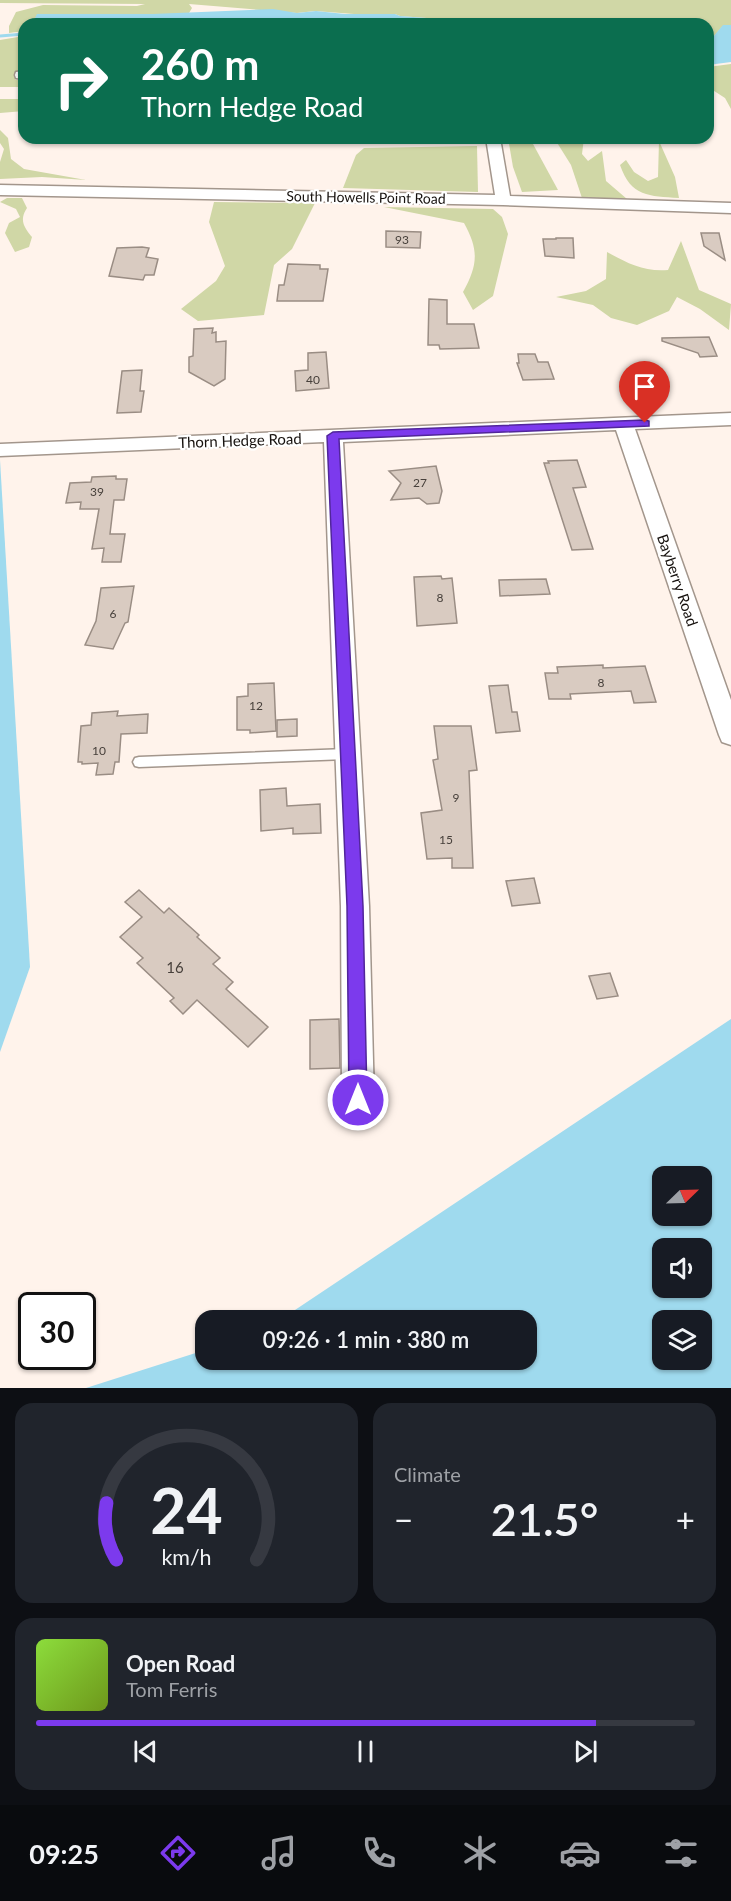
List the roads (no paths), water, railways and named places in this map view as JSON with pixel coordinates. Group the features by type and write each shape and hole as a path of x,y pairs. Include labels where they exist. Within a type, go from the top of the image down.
{"street":[{"path":"494,144 503,200"},
{"name":"South Howells Point Road","path":"0,190 503,200 731,208"},
{"name":"Thorn Hedge Road","path":"0,450 731,419"},
{"name":"Bayberry Road","path":"624,424 731,735"},
{"path":"333,436 357,978 358,1100"}],"lane":[{"path":"138,762 347,754"}],"water":[{"path":"273,9 297,13 316,11 345,14 395,14 426,18 35,18 37,14 153,14"},
{"path":"723,25 731,25 731,62 714,64 714,36"},
{"path":"0,460 30,967 0,1052"},
{"path":"731,1019 731,1388 86,1388 195,1353 195,1370 537,1370 537,1310 295,1310"}],"waterway":[{"path":"0,36 18,34"}]}
